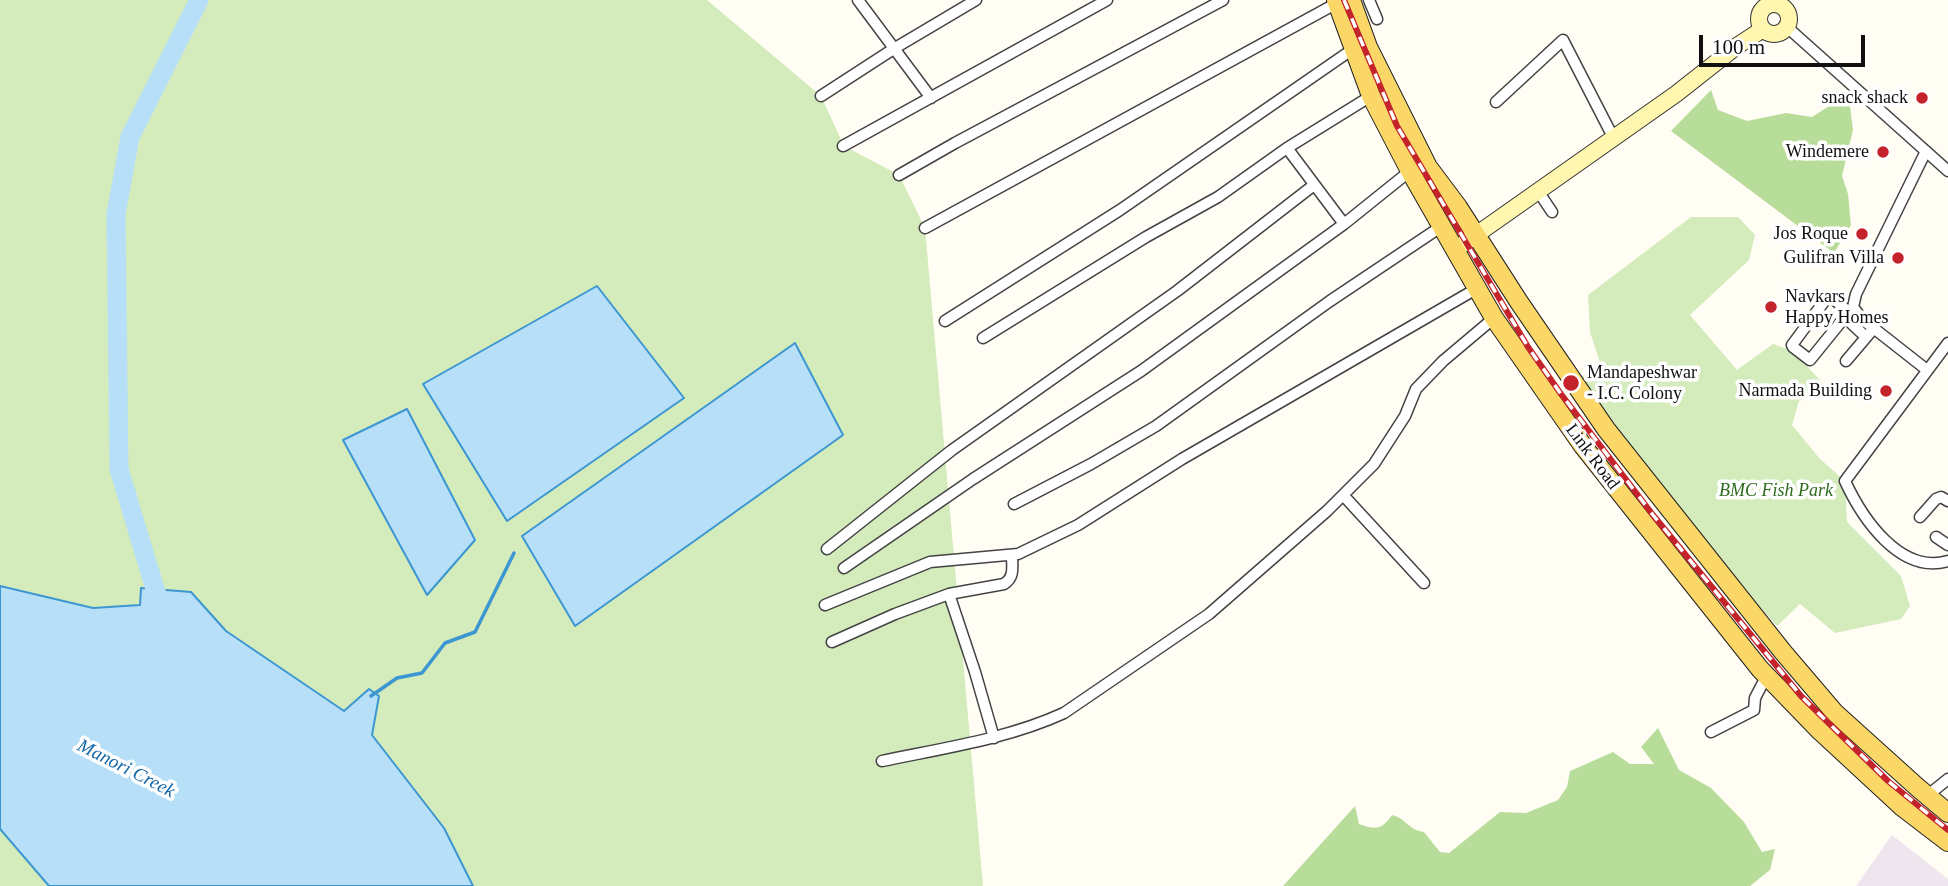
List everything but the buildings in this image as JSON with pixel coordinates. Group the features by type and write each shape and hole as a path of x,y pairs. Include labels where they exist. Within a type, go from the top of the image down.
{"main road":[{"name":"Link Road","path":"1341,1 1353,49 1371,96 1410,171 1494,318 1583,446 1767,675 1821,731 1891,796 1948,842"},
{"name":"Link Road","path":"1341,1 1368,47 1428,167 1458,207 1606,429 1783,653 1835,713 1948,813"}],"street":[{"path":"858,0 931,98"},
{"path":"821,96 976,0"},
{"path":"844,146 1107,0"},
{"path":"899,175 1223,0"},
{"path":"1369,0 1377,19"},
{"path":"925,229 1341,1"},
{"path":"1763,29 1760,16 1768,2 1793,5 1787,27"},
{"path":"1763,29 1773,33 1787,27"},
{"path":"1787,27 1948,171"},
{"path":"1456,249 1676,94 1763,29"},
{"path":"1496,102 1563,40 1613,137"},
{"path":"945,321 1120,210 1353,49"},
{"path":"983,338 1146,237 1218,197 1287,148 1371,96"},
{"path":"1287,148 1344,224"},
{"path":"1870,333 1851,309 1831,297 1826,299 1792,345 1794,350 1810,360 1851,309 1926,151"},
{"path":"844,568 973,479 1141,371 1344,224 1410,171"},
{"path":"827,549 952,450 1177,291 1314,185"},
{"path":"1536,193 1550,214"},
{"path":"1014,504 1156,426 1330,301 1442,226"},
{"path":"825,605 930,562 1018,554 1078,525 1182,459 1476,289"},
{"path":"882,761 994,738 1065,713 1209,614 1374,464 1405,415 1416,388 1494,318"},
{"path":"1852,324 1927,370"},
{"path":"1846,361 1870,333"},
{"path":"1946,565 1924,564 1902,554 1879,533 1856,504 1844,481 1948,343"},
{"path":"1343,495 1424,583"},
{"path":"1920,517 1936,499 1948,501"},
{"path":"1936,537 1948,545"},
{"path":"832,642 949,594 1004,584 1013,574 1012,555"},
{"path":"949,594 994,738"},
{"path":"1711,732 1754,710 1755,698 1767,675"},
{"path":"1927,796 1948,779"}],"shaded area":[{"path":"1892,835 1948,879 1948,886 1856,886"}],"green space":[{"path":"0,0 707,0 821,96 844,146 899,175 925,228 983,886 473,886 444,828 372,734 379,696 369,689 345,711 223,628 141,588 140,605 93,609 0,586"},
{"path":"1711,90 1718,110 1747,121 1786,113 1812,117 1834,103 1850,106 1853,130 1842,176 1848,194 1851,225 1834,253 1671,131"},
{"name":"BMC Fish Park","path":"1691,217 1738,217 1755,235 1749,260 1690,315 1737,370 1773,344 1793,351 1830,391 1799,401 1792,425 1820,459 1845,481 1847,522 1901,576 1910,606 1901,619 1835,633 1800,604 1777,626 1693,534 1579,378 1601,366 1590,332 1588,295"},
{"path":"1658,728 1679,770 1711,788 1744,822 1762,852 1775,849 1770,870 1750,886 1283,886 1355,806 1359,824 1378,827 1385,824 1392,815 1424,832 1440,852 1449,853 1500,812 1526,813 1558,800 1567,787 1570,771 1613,752 1630,764 1654,764 1641,747"},
{"path":"0,829 49,886 0,886"}],"water":[{"path":"597,286 684,398 507,521 423,384"},
{"path":"795,343 843,435 575,626 522,536"},
{"path":"407,409 475,540 427,595 343,440"},
{"name":"Manori Creek","path":"0,586 93,608 140,605 141,588 191,592 226,631 344,711 369,689 379,696 372,735 444,828 473,886 49,886 0,829"}],"waterway":[{"path":"164,611 119,469 116,214 130,137 199,0"},
{"path":"371,696 397,678 422,673 445,643 475,632 514,553"}],"railway":[{"path":"1344,0 1397,126 1528,347 1561,394 1653,515 1801,696 1888,781 1948,830"}],"place":[{"name":"snack shack","path":"1922,98"},
{"name":"Windemere","path":"1883,152"},
{"name":"Jos Roque","path":"1862,234"},
{"name":"Gulifran Villa","path":"1898,258"},
{"name":"Navkars Happy Homes","path":"1771,307"},
{"name":"Mandapeshwar - I.C. Colony","path":"1571,383"},
{"name":"Narmada Building","path":"1886,391"}]}
